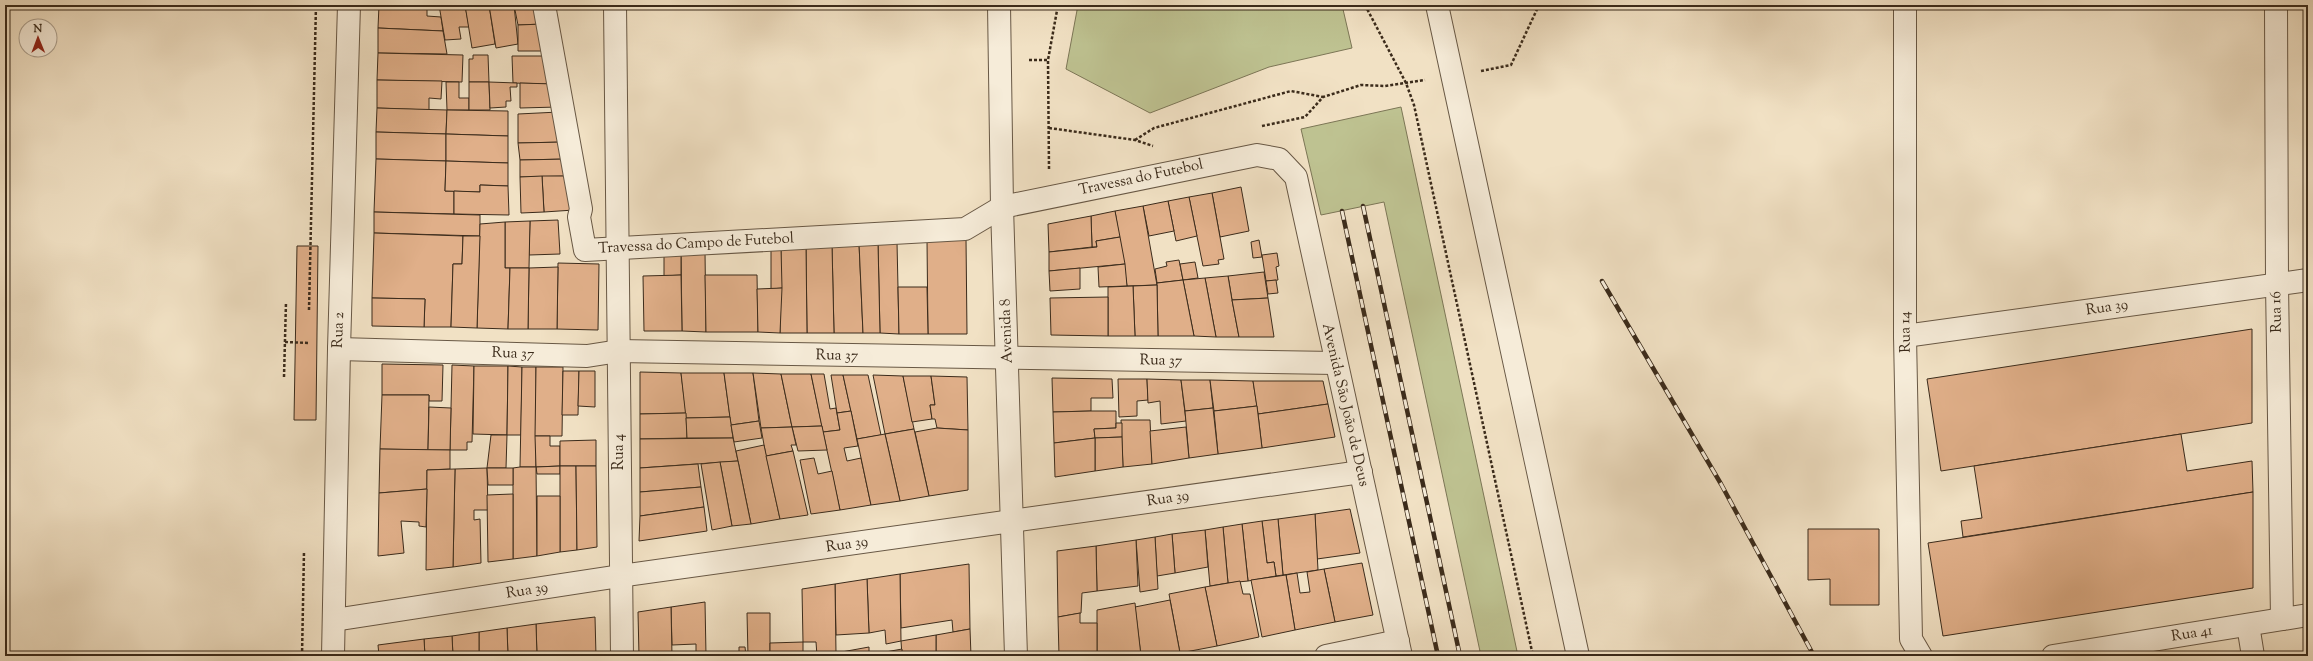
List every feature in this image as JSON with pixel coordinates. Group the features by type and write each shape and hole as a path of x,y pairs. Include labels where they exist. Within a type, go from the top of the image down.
{"street":[{"name":"Rua 2","path":"333,656 339,349 349,5"},
{"name":"Travessa do Campo de Futebol","path":"544,5 581,209 579,217 585,250 965,229 1002,207"},
{"name":"Rua 4","path":"615,5 622,656"},
{"name":"Avenida 8","path":"999,5 1002,207 1008,359 1016,656"},
{"path":"1437,5 1578,656"},
{"name":"Rua 14","path":"1905,5 1905,336 1911,639 1921,656"},
{"name":"Rua 16","path":"2276,5 2277,284 2282,619"},
{"name":"Travessa do Futebol","path":"1002,207 1257,155 1279,159"},
{"name":"Avenida São João de Deus","path":"1279,159 1296,178 1399,649"},
{"name":"Rua 39","path":"1905,336 2308,280"},
{"name":"Rua 37","path":"339,349 587,356 619,351 1008,359 1336,363"},
{"name":"Rua 39","path":"334,620 620,576 1361,472"},
{"name":"Rua 41","path":"2053,656 2308,615"},
{"path":"2248,625 2253,656"},
{"path":"1326,656 1399,649"}],"path":[{"path":"1049,197 1048,60 1058,5"},
{"path":"1365,5 1406,83 1414,104 1533,656"},
{"path":"1135,140 1154,128 1291,91 1323,97 1361,85 1385,86 1511,65 1539,5"},
{"path":"1257,127 1305,117 1323,97"},
{"path":"1049,128 1135,140 1157,147"},
{"path":"284,377 286,302"},
{"path":"285,342 309,343"}],"green space":[{"path":"1078,5 1342,5 1352,48 1269,67 1150,113 1066,69"},
{"path":"1401,107 1518,656 1481,656 1384,202 1321,215 1301,129"}],"building":[{"path":"379,5 427,7 427,16 441,17 443,31 378,28"},
{"path":"400,5 439,5 440,8 427,7"},
{"path":"439,5 465,5 469,27 459,27 461,39 445,40"},
{"path":"465,5 489,5 495,44 472,48"},
{"path":"489,5 514,5 518,44 496,48"},
{"path":"514,5 540,5 543,24 518,25"},
{"path":"543,24 548,51 518,51 518,25"},
{"path":"378,28 443,31 447,54 378,53"},
{"path":"378,53 463,55 462,82 377,80"},
{"path":"473,55 488,55 489,82 469,82 469,59 473,59"},
{"path":"512,56 549,56 554,84 513,83"},
{"path":"377,80 442,81 441,99 429,98 429,110 377,108"},
{"path":"446,82 459,82 459,98 469,98 469,110 447,110"},
{"path":"469,82 489,82 490,110 469,110"},
{"path":"489,82 517,83 517,87 510,87 511,101 506,101 506,107 490,108"},
{"path":"520,83 554,84 558,107 520,108"},
{"path":"377,108 447,110 446,134 376,132"},
{"path":"447,110 508,111 508,136 446,134"},
{"path":"559,112 564,142 518,143 518,114"},
{"path":"376,132 446,134 446,161 376,159"},
{"path":"446,134 508,136 508,163 446,161"},
{"path":"564,142 567,159 520,160 518,143"},
{"path":"376,159 446,161 445,191 454,191 454,214 374,212"},
{"path":"567,159 571,176 520,177 520,160"},
{"path":"446,161 508,163 508,186 480,185 480,192 445,191"},
{"path":"542,176 571,176 574,210 544,212"},
{"path":"542,176 544,212 521,213 520,177"},
{"path":"480,185 508,186 509,215 454,214 454,191 480,192"},
{"path":"1241,187 1249,231 1220,237 1212,193"},
{"path":"1212,193 1224,259 1218,260 1219,264 1203,266 1189,197"},
{"path":"1189,197 1197,236 1176,241 1168,201"},
{"path":"1168,201 1174,231 1149,236 1143,206"},
{"path":"1143,206 1157,285 1127,286 1115,211"},
{"path":"1115,211 1120,237 1096,241 1097,247 1092,247 1091,216"},
{"path":"374,212 480,215 480,236 374,233"},
{"path":"1091,216 1092,247 1049,252 1048,224"},
{"path":"558,220 560,254 529,255 530,221"},
{"path":"530,221 529,268 505,268 505,222"},
{"path":"505,222 505,268 510,268 508,329 477,328 480,224"},
{"path":"374,233 463,236 462,264 453,264 451,327 424,327 425,299 372,298"},
{"path":"463,236 480,236 477,328 451,327 453,264 462,264"},
{"path":"1120,237 1125,264 1049,271 1049,252 1097,247 1096,241"},
{"path":"966,238 967,334 928,334 927,240"},
{"path":"1259,240 1262,257 1253,258 1251,242"},
{"path":"897,242 899,334 880,333 878,243"},
{"path":"859,243 863,333 834,333 832,245"},
{"path":"859,243 878,243 880,333 863,333"},
{"path":"832,245 834,333 807,333 806,246"},
{"path":"297,246 318,246 316,420 294,420"},
{"path":"806,246 807,333 780,333 781,248"},
{"path":"771,248 781,248 782,288 771,289"},
{"path":"705,251 706,332 682,331 681,253"},
{"path":"664,253 681,253 681,275 664,276"},
{"path":"1277,253 1279,266 1276,267 1278,280 1266,281 1262,255"},
{"path":"1179,260 1183,280 1157,283 1155,269 1167,266 1166,262"},
{"path":"1195,262 1198,278 1183,280 1180,264"},
{"path":"558,263 599,264 598,330 557,329"},
{"path":"1125,264 1127,286 1099,287 1098,267"},
{"path":"558,267 557,329 528,329 529,268"},
{"path":"510,268 529,268 528,329 508,329"},
{"path":"1080,268 1080,289 1050,291 1049,271"},
{"path":"1264,272 1268,298 1232,300 1228,276"},
{"path":"681,275 682,331 644,331 643,276"},
{"path":"705,275 757,275 758,332 706,332"},
{"path":"1228,276 1239,337 1216,337 1205,278"},
{"path":"1205,278 1216,337 1194,336 1183,280"},
{"path":"1183,280 1194,336 1158,336 1157,283"},
{"path":"1276,280 1278,293 1268,294 1266,281"},
{"path":"1157,285 1158,336 1135,336 1133,286"},
{"path":"1133,286 1135,336 1108,336 1108,287"},
{"path":"898,287 927,287 928,334 899,334"},
{"path":"782,288 780,333 758,332 757,289"},
{"path":"1108,297 1108,336 1051,335 1050,298"},
{"path":"372,298 425,299 424,327 372,326"},
{"path":"1268,298 1274,337 1239,337 1232,300"},
{"path":"2252,329 2252,423 1941,471 1927,379"},
{"path":"382,364 443,365 442,401 429,401 429,395 382,395"},
{"path":"452,365 474,366 472,442 467,442 467,450 450,450"},
{"path":"474,366 508,366 507,435 473,434"},
{"path":"508,366 522,367 521,435 507,435"},
{"path":"522,367 536,367 536,467 520,467"},
{"path":"536,367 563,367 562,436 535,436"},
{"path":"563,371 579,371 578,415 562,415"},
{"path":"579,371 595,371 595,407 578,406"},
{"path":"640,372 681,373 686,413 640,414"},
{"path":"681,373 724,373 730,417 686,418"},
{"path":"724,373 753,373 759,421 731,425"},
{"path":"753,373 781,374 792,427 761,428"},
{"path":"781,374 811,374 822,426 792,427"},
{"path":"811,374 824,374 830,409 836,408 840,430 823,432"},
{"path":"831,375 843,375 851,411 837,413"},
{"path":"843,375 868,375 881,435 857,439"},
{"path":"873,375 903,376 914,429 885,434"},
{"path":"903,376 931,376 935,405 930,405 932,419 912,422"},
{"path":"931,376 967,377 968,430 937,428 935,419 932,419 930,405 935,405"},
{"path":"1052,378 1112,379 1113,398 1091,398 1091,411 1053,412"},
{"path":"1118,379 1147,379 1148,400 1137,401 1137,416 1119,417"},
{"path":"1147,379 1181,380 1186,421 1161,424 1160,401 1148,403"},
{"path":"1181,380 1210,380 1213,408 1185,411"},
{"path":"1210,380 1253,381 1257,406 1214,411"},
{"path":"1253,381 1323,381 1328,404 1258,414"},
{"path":"382,395 429,395 428,450 380,449"},
{"path":"1328,404 1335,437 1262,448 1258,414"},
{"path":"1257,406 1262,448 1218,454 1214,411"},
{"path":"429,407 451,408 450,450 428,450"},
{"path":"1213,408 1218,454 1189,458 1185,411"},
{"path":"851,411 858,446 844,448 847,461 861,458 871,505 840,510 823,432 840,430 837,413"},
{"path":"1116,411 1116,428 1094,429 1095,438 1054,443 1053,412"},
{"path":"686,413 687,438 640,439 640,414"},
{"path":"730,417 733,438 687,438 686,418"},
{"path":"1121,420 1150,420 1152,464 1123,467"},
{"path":"759,421 762,438 734,442 731,425"},
{"path":"1116,423 1122,423 1122,437 1095,438 1094,429 1116,428"},
{"path":"822,426 827,450 798,451 792,427"},
{"path":"792,427 796,445 791,445 793,451 766,456 761,428"},
{"path":"1186,427 1189,458 1152,464 1150,431"},
{"path":"937,428 968,430 968,490 929,496 915,432"},
{"path":"914,429 929,496 900,501 885,434"},
{"path":"885,434 900,501 871,505 857,439"},
{"path":"2181,434 2187,471 2252,461 2253,492 1963,537 1961,521 1982,518 1974,466"},
{"path":"491,435 507,435 506,468 487,468"},
{"path":"535,436 550,436 550,446 560,446 560,466 536,467"},
{"path":"1122,437 1123,467 1095,471 1095,438"},
{"path":"733,438 738,461 640,468 640,439"},
{"path":"1095,438 1095,471 1055,477 1054,443"},
{"path":"596,440 596,466 560,466 560,441"},
{"path":"764,445 780,519 751,524 736,451"},
{"path":"380,449 450,450 450,469 427,470 427,489 379,493"},
{"path":"793,451 808,515 780,519 766,456"},
{"path":"814,458 818,474 832,471 840,510 811,514 800,460"},
{"path":"738,461 751,524 732,526 720,462"},
{"path":"720,462 732,526 712,530 701,464"},
{"path":"698,464 701,487 640,492 640,468"},
{"path":"560,466 560,474 537,474 536,467"},
{"path":"560,466 576,466 577,550 560,552"},
{"path":"576,466 596,466 597,547 577,550"},
{"path":"536,467 537,556 513,559 513,468"},
{"path":"487,468 488,510 474,510 474,520 480,519 481,563 453,567 455,469"},
{"path":"487,468 513,468 513,485 488,485"},
{"path":"455,469 453,567 426,570 427,470"},
{"path":"701,487 704,507 640,516 640,492"},
{"path":"427,489 426,527 419,526 419,522 401,521 404,553 378,556 379,493"},
{"path":"2253,492 2253,588 1943,636 1928,543"},
{"path":"513,494 513,559 488,562 487,495"},
{"path":"537,496 560,496 560,552 537,556"},
{"path":"704,507 707,531 639,541 640,516"},
{"path":"1350,509 1360,553 1317,559 1315,514"},
{"path":"1315,514 1318,570 1283,575 1278,519"},
{"path":"1278,519 1283,575 1276,576 1274,562 1267,563 1262,521"},
{"path":"1262,521 1267,563 1274,562 1276,576 1248,581 1242,524"},
{"path":"1242,524 1248,581 1228,583 1223,527"},
{"path":"1223,527 1228,583 1210,586 1205,530"},
{"path":"1808,529 1879,529 1879,605 1830,605 1830,579 1808,580"},
{"path":"1205,530 1208,567 1175,573 1172,534"},
{"path":"1172,534 1175,573 1157,576 1155,537"},
{"path":"1155,537 1158,589 1140,592 1136,540"},
{"path":"1136,540 1138,586 1097,591 1096,546"},
{"path":"1096,546 1097,591 1082,593 1081,613 1058,617 1057,551"},
{"path":"1362,563 1373,615 1335,622 1324,569"},
{"path":"969,564 970,629 953,632 952,620 901,628 900,574"},
{"path":"1324,569 1335,622 1295,630 1286,575 1297,573 1300,593 1310,592 1307,572"},
{"path":"900,574 901,641 886,644 885,630 869,633 867,579"},
{"path":"1286,575 1295,630 1262,637 1251,580"},
{"path":"867,579 869,633 836,635 835,584"},
{"path":"1240,581 1243,594 1250,594 1259,637 1217,646 1205,587"},
{"path":"835,584 836,653 817,656 816,642 803,642 802,589"},
{"path":"1205,587 1217,646 1180,653 1169,594"},
{"path":"1170,600 1180,653 1164,656 1141,656 1135,607"},
{"path":"705,602 706,655 696,655 696,644 672,645 671,607"},
{"path":"1135,603 1141,656 1097,656 1097,610"},
{"path":"671,607 672,656 639,656 638,612"},
{"path":"747,613 770,613 770,656 748,656"},
{"path":"1080,613 1080,623 1097,623 1097,656 1059,656 1058,617"},
{"path":"595,617 596,656 537,656 536,624"},
{"path":"536,624 537,656 508,656 507,628"},
{"path":"507,628 508,656 479,656 479,632"},
{"path":"970,629 971,656 936,656 936,635"},
{"path":"479,632 479,656 453,656 452,636"},
{"path":"936,635 936,656 902,656 901,641"},
{"path":"452,636 453,656 425,656 424,639"},
{"path":"424,639 425,656 379,656 378,645"},
{"path":"803,642 803,656 770,656 770,643"},
{"path":"739,647 745,647 746,656 739,656"},
{"path":"869,647 869,656 819,656 836,653"},
{"path":"902,649 902,656 869,656 869,655"}],"railway":[{"path":"1363,206 1460,656"},
{"path":"1342,211 1438,656"},
{"path":"1602,281 1721,484 1814,656"}]}
